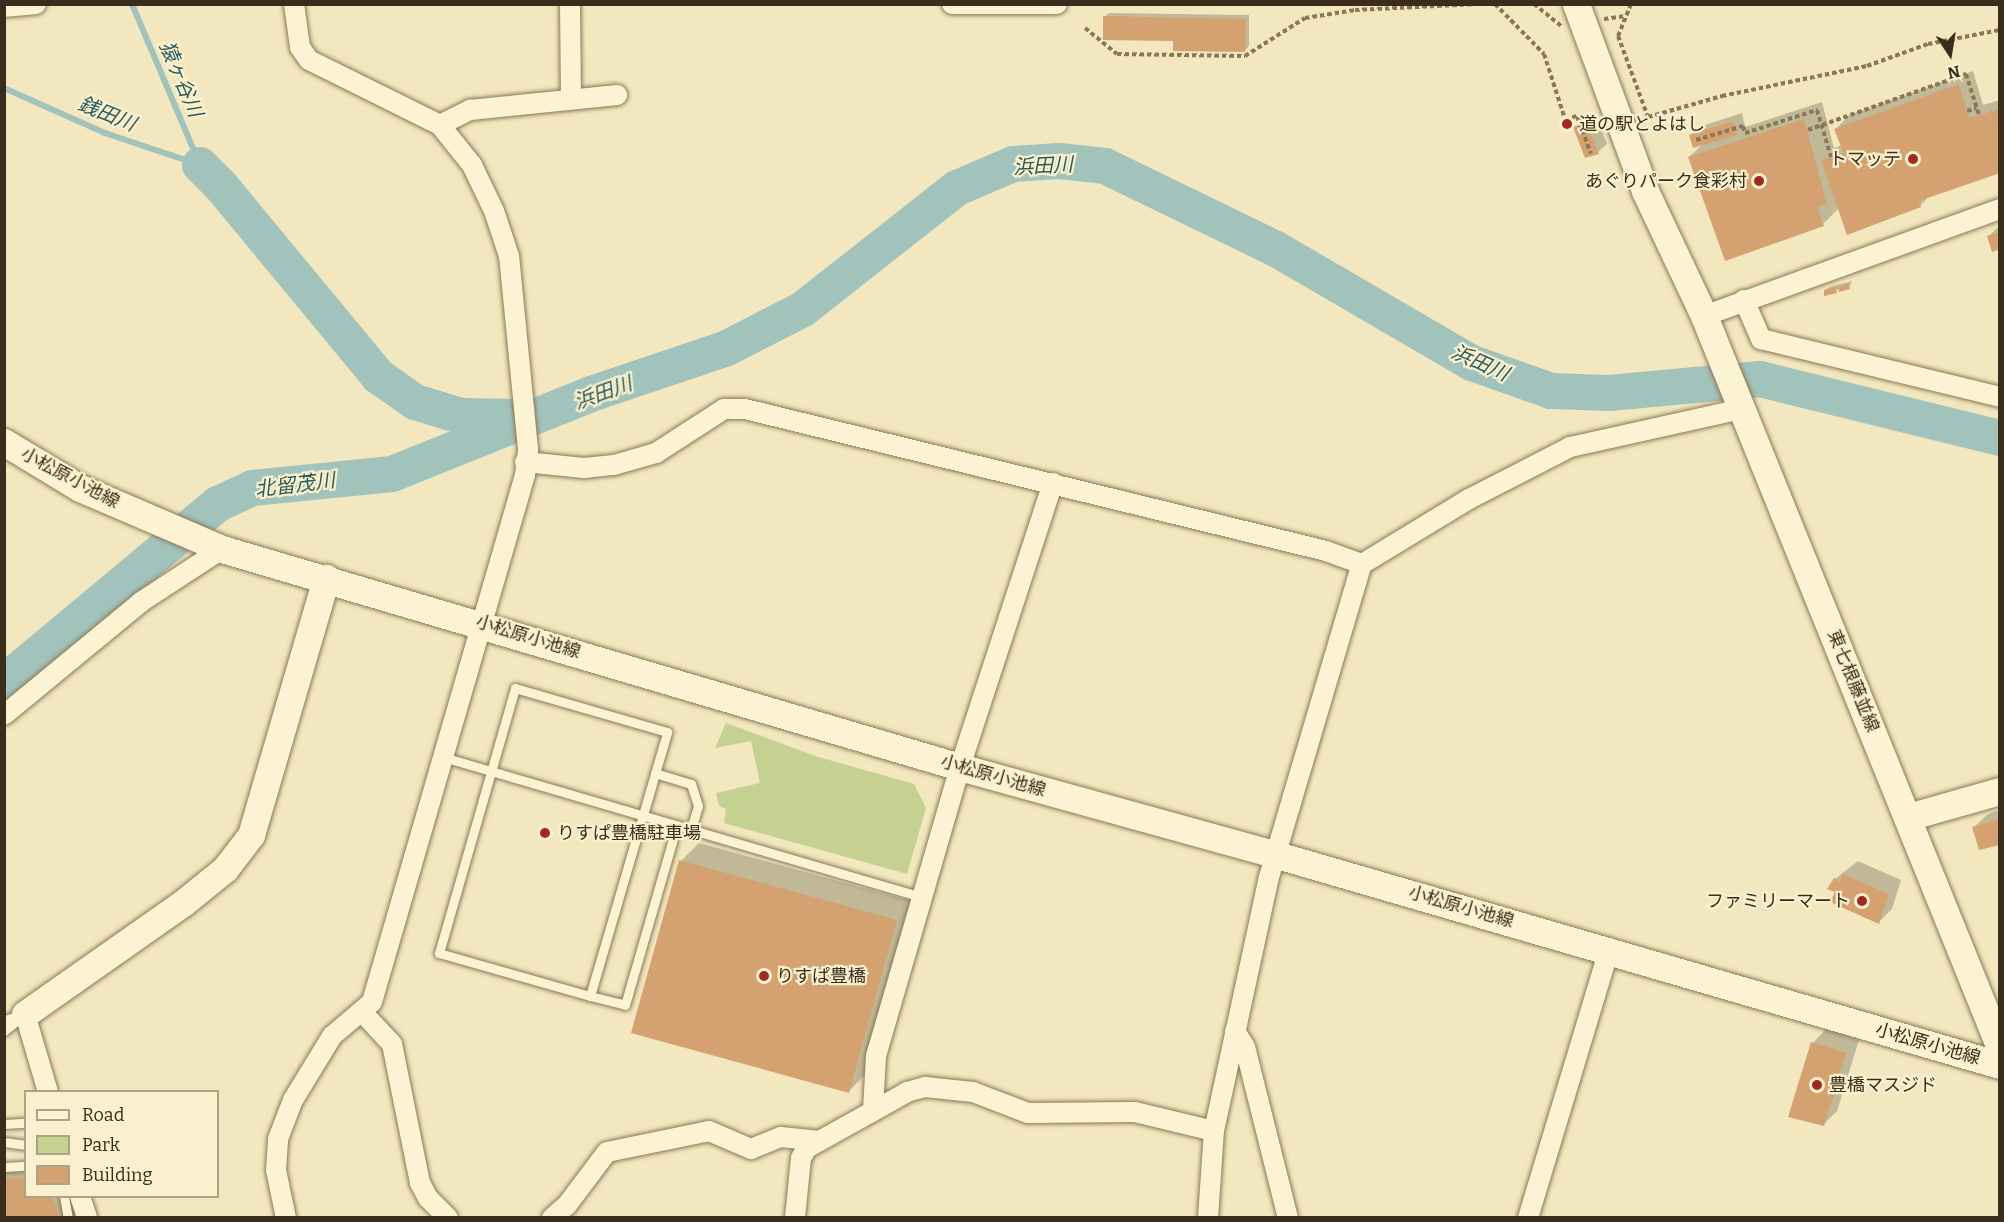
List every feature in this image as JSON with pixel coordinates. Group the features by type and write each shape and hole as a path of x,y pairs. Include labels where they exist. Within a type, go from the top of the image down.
{"main road":[{"name":"東七根藤並線","path":"1575,4 1645,191 1704,316 2000,1048"},
{"name":"東七根藤並線","path":"1589,4 1652,156 1691,263 1704,316"},
{"name":"小松原小池線","path":"4,442 80,488 166,527 215,546 482,623 960,767 1609,950 2000,1065"},
{"path":"9,1025 183,903 225,869 251,835 326,578"},
{"path":"1908,817 2000,791"}],"street":[{"path":"4,7 36,4"},
{"path":"286,1218 276,1170 278,1140 285,1120 332,1036 372,1002 482,623 526,455 523,375 509,256 494,211 472,165 440,125 309,60 300,47 294,4"},
{"path":"570,4 571,99"},
{"path":"952,4 1057,4"},
{"path":"440,125 470,110 617,95"},
{"path":"1704,316 2000,208"},
{"path":"1744,300 1761,339 2000,397"},
{"path":"526,455 584,468 614,465 656,453 724,409 745,409 1326,550 1362,564"},
{"path":"1208,1218 1214,1131 1235,1031 1277,855 1362,564 1469,499 1569,447 1742,409"},
{"path":"873,1111 876,1056 960,767 1053,483"},
{"path":"4,715 141,602 215,546"},
{"path":"1528,1218 1609,950"},
{"path":"362,1011 392,1044 420,1183 428,1198 448,1218"},
{"path":"9,1025 47,1090"},
{"path":"1235,1031 1245,1047 1288,1218"},
{"path":"795,1218 801,1158 817,1141 907,1092 939,1087 973,1092 1028,1113 1135,1112 1214,1131"},
{"path":"552,1218 567,1205 607,1152 709,1131 751,1149 781,1137 817,1141"},
{"path":"80,1198 87,1218"}],"lane":[{"path":"590,996 667,732 515,688 440,953 590,996 625,1005 677,825"},
{"path":"443,757 923,897"},
{"path":"655,773 691,784 698,806 691,829"},
{"path":"4,1124 24,1123"},
{"path":"4,1142 24,1145"},
{"path":"4,1167 24,1166"},
{"path":"64,1198 68,1218"}],"path":[{"path":"1085,28 1117,54 1184,53 1245,56 1305,18 1355,10 1478,4"},
{"path":"1495,4 1544,54 1566,119 1577,116 1592,154"},
{"path":"1631,4 1618,36 1648,117 1722,96 1867,66 1928,44 2000,30"},
{"path":"1808,130 1966,74 1979,115"},
{"path":"1967,111 1977,108"},
{"path":"1696,140 1743,126 1745,134 1817,110 1832,157"}],"green space":[{"path":"726,723 815,756 914,784 926,808 907,874 724,823 726,809 719,806 716,793 760,783 751,741 715,748"}],"building":[{"path":"1103,16 1246,19 1245,52 1173,51 1173,41 1103,40"},
{"name":"トマッテ","path":"1959,84 1969,118 2000,109 2000,173 1919,201 1921,207 1847,235 1821,160 1844,154 1834,129"},
{"name":"あぐりパーク食彩村","path":"1804,119 1827,204 1817,207 1824,226 1725,261 1688,157"},
{"path":"1733,121 1737,135 1693,148 1689,135"},
{"path":"1586,122 1599,154 1585,158 1573,127"},
{"path":"2000,231 2000,249 1992,252 1987,236"},
{"path":"1848,284 1850,289 1839,292 1838,287"},
{"path":"1836,287 1837,293 1824,296 1824,290"},
{"path":"2000,819 2000,845 1979,850 1972,827"},
{"name":"りすぱ豊橋","path":"679,860 897,920 849,1093 631,1033"},
{"path":"1843,874 1889,894 1879,924 1830,902 1835,892 1827,889 1834,878 1839,882"},
{"name":"豊橋マスジド","path":"1811,1042 1846,1053 1824,1126 1788,1117"},
{"path":"24,1178 24,1198 53,1198 59,1218 4,1218 4,1179"}],"waterway":[{"name":"猿ヶ谷川","path":"132,4 200,165"},
{"name":"銭田川","path":"4,88 105,133 200,165"},
{"name":"浜田川","path":"4,682 218,504 252,488 392,474 591,394 725,349 803,309 957,188 1013,164 1059,161 1105,166 1276,249 1472,363 1551,391 1609,393 1760,379 2000,438"},
{"name":"浜田川","path":"200,165 221,186 378,376 415,402 461,416 519,417"}],"place":[{"name":"道の駅とよはし","path":"1567,124"},
{"name":"トマッテ","path":"1913,159"},
{"name":"あぐりパーク食彩村","path":"1759,181"},
{"name":"りすぱ豊橋駐車場","path":"545,833"},
{"name":"ファミリーマート","path":"1862,901"},
{"name":"りすぱ豊橋","path":"764,976"},
{"name":"豊橋マスジド","path":"1817,1085"}],"water label":[{"name":"北留茂川","path":"295,485"}]}
